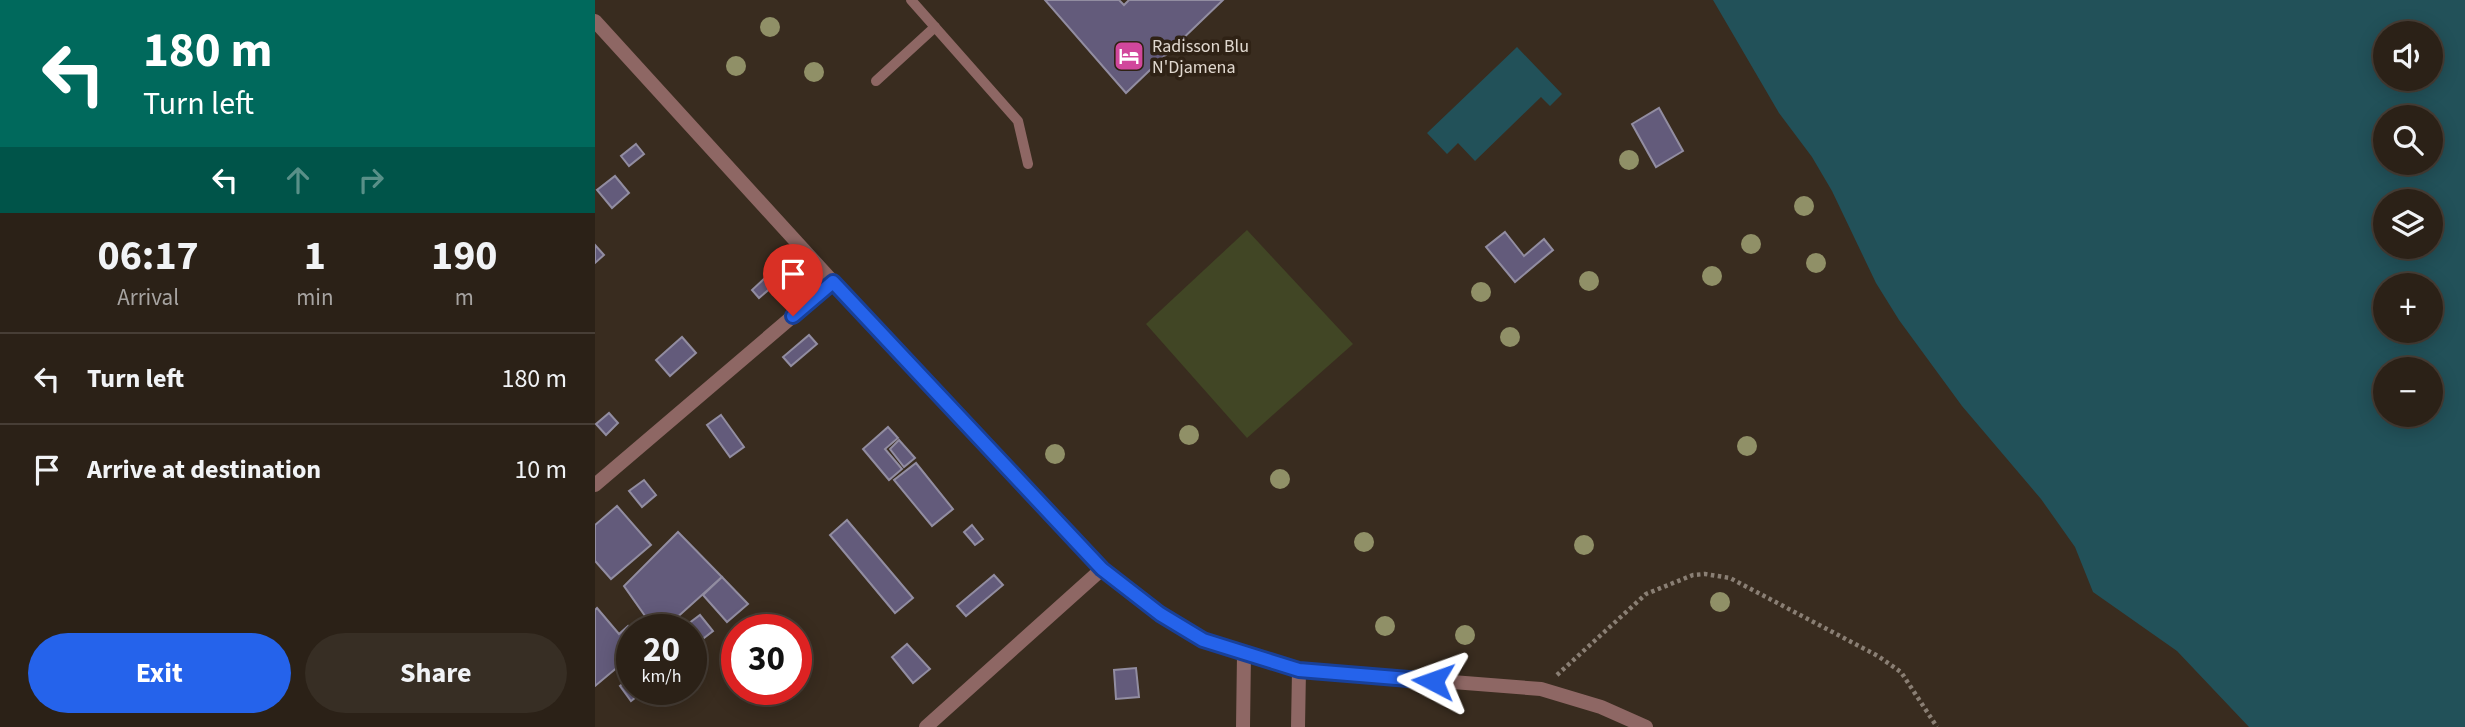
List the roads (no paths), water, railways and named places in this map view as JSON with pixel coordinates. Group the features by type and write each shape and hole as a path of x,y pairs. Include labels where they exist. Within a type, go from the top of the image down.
{"street":[{"path":"595,21 833,282 1102,569 1160,614 1203,640 1299,670 1541,690 1601,708 1646,727"},
{"path":"595,485 833,282"},
{"path":"926,727 1102,569"},
{"path":"1243,727 1244,654"},
{"path":"1298,727 1299,670"}],"lane":[{"path":"911,0 1018,121 1028,164"},
{"path":"876,81 935,27"}],"water":[{"path":"1713,0 2465,0 2465,727 2249,727 2177,651 2093,592 2075,547 2041,499 1962,406 1899,320 1876,283 1832,191 1812,157 1779,113"},
{"path":"1517,47 1562,94 1550,106 1541,97 1475,161 1458,143 1447,154 1427,133"}],"place":[{"name":"Radisson Blu N'Djamena","path":"1129,56"}]}
